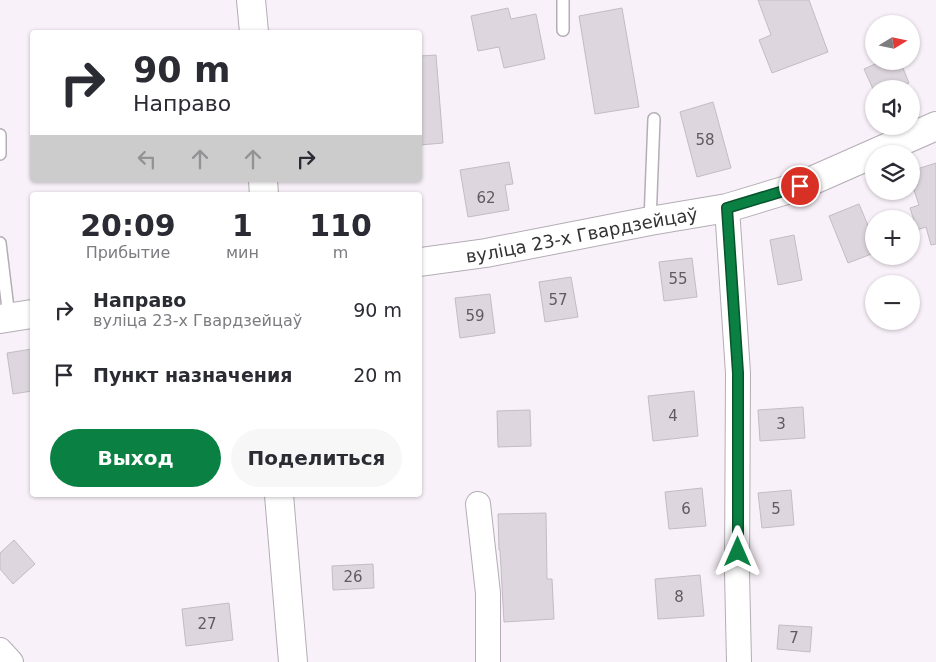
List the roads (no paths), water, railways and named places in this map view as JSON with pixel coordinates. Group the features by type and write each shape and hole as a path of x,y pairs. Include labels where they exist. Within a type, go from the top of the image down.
{"street":[{"path":"252,0 254,30"},
{"name":"вуліца 23-х Гвардзейцаў","path":"422,262 486,253 727,208 800,186 936,126"},
{"path":"727,208 738,373 739,662"},
{"path":"279,497 293,662"},
{"path":"478,504 488,593 488,662"},
{"path":"0,650 11,662"}],"lane":[{"path":"563,30 564,0"},
{"path":"650,221 654,119"},
{"path":"0,135 0,154"},
{"path":"0,243 14,317"}]}
